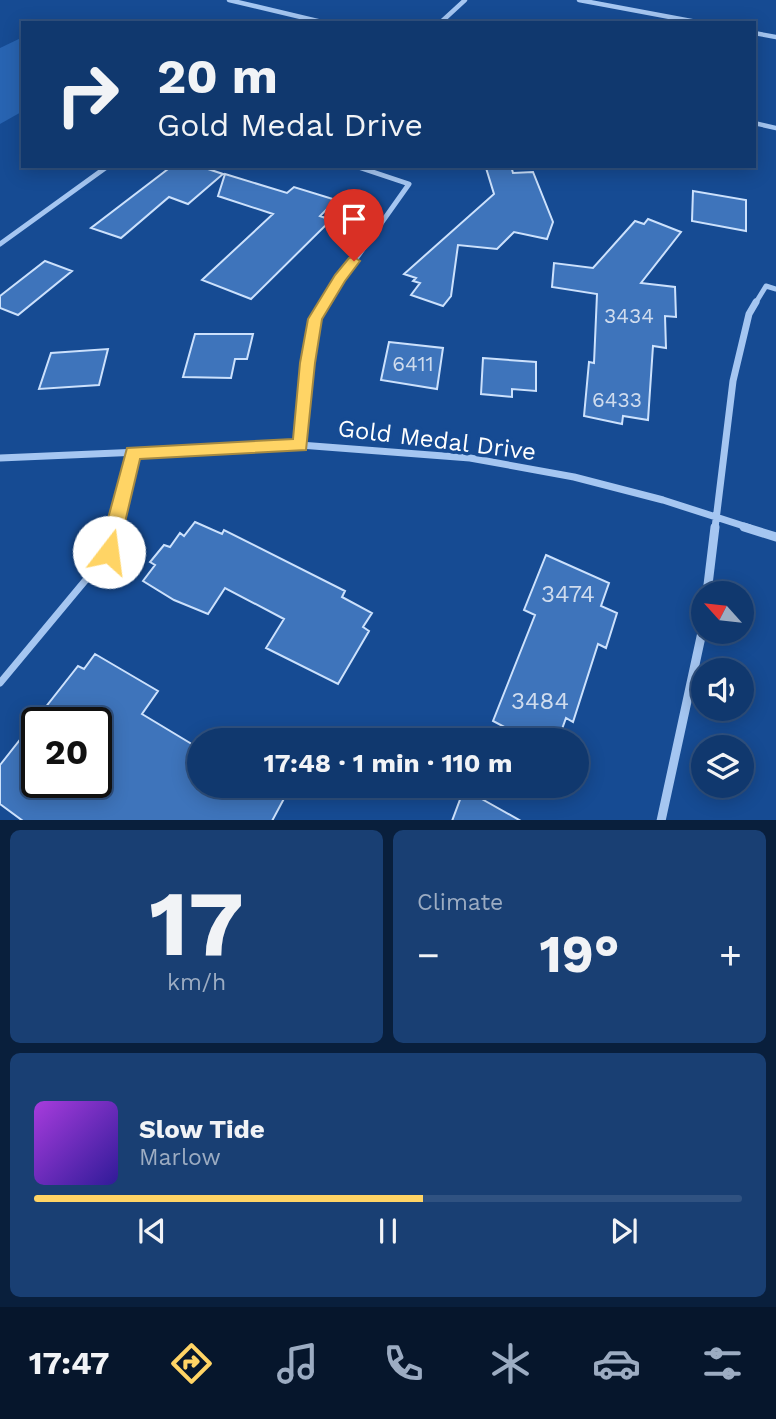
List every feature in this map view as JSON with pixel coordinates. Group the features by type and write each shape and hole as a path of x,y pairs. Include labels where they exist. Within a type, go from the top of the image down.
{"street":[{"path":"229,0 318,21"},
{"path":"255,5 264,0"},
{"path":"442,21 465,0"},
{"path":"579,0 691,21"},
{"path":"756,33 776,37"},
{"path":"756,123 776,128"},
{"path":"0,244 105,168"},
{"path":"300,445 307,363 315,319 340,278 395,211 410,184 361,168"},
{"path":"709,581 733,381 749,314 766,286 776,289"},
{"name":"Gold Medal Drive","path":"0,458 300,445 470,458 573,477 716,517 776,537"},
{"path":"661,820 699,644"}],"lane":[{"path":"0,683 109,552 133,453"}],"shaded area":[{"path":"21,38 21,112 0,124 0,48"}],"building":[{"path":"169,168 205,168 223,174 188,204 169,197 121,238 91,228"},
{"path":"486,168 512,168 513,173 533,172 553,222 547,239 514,232 497,249 458,245 451,296 443,306 411,295 420,283 413,281 416,278 404,274 494,194"},
{"path":"225,174 287,193 294,187 336,200 320,216 331,220 251,299 202,280 273,214 218,196"},
{"path":"693,191 746,200 746,231 692,221"},
{"path":"648,219 681,232 641,283 675,287 676,317 665,316 666,348 653,346 648,420 623,416 622,424 584,416 589,362 594,363 597,294 552,287 554,263 593,268 635,221 644,224"},
{"path":"45,261 72,271 18,315 0,308 0,296"},
{"path":"195,334 253,334 247,359 235,359 231,378 183,377"},
{"path":"389,342 443,348 437,389 381,380"},
{"path":"108,349 99,385 39,389 51,353"},
{"path":"483,358 536,362 536,391 512,389 512,397 481,394"},
{"path":"195,522 222,534 224,530 345,591 342,597 372,613 363,627 369,631 338,684 266,648 284,619 225,588 208,614 174,600 143,581 155,565 150,562 164,545 170,547 180,533 184,536"},
{"path":"546,555 609,583 601,606 617,613 606,648 598,644 573,722 566,718 562,728 506,728 493,721 535,615 524,610"},
{"path":"95,654 158,691 142,714 187,741 187,798 284,798 273,820 22,820 0,804 0,765 21,738 21,798 112,798 112,707 46,707 78,666 84,669"},
{"path":"461,798 480,798 519,820 452,820"}],"route":[{"path":"109,552 133,453 300,445 307,363 315,319 340,278 354,261"}]}
